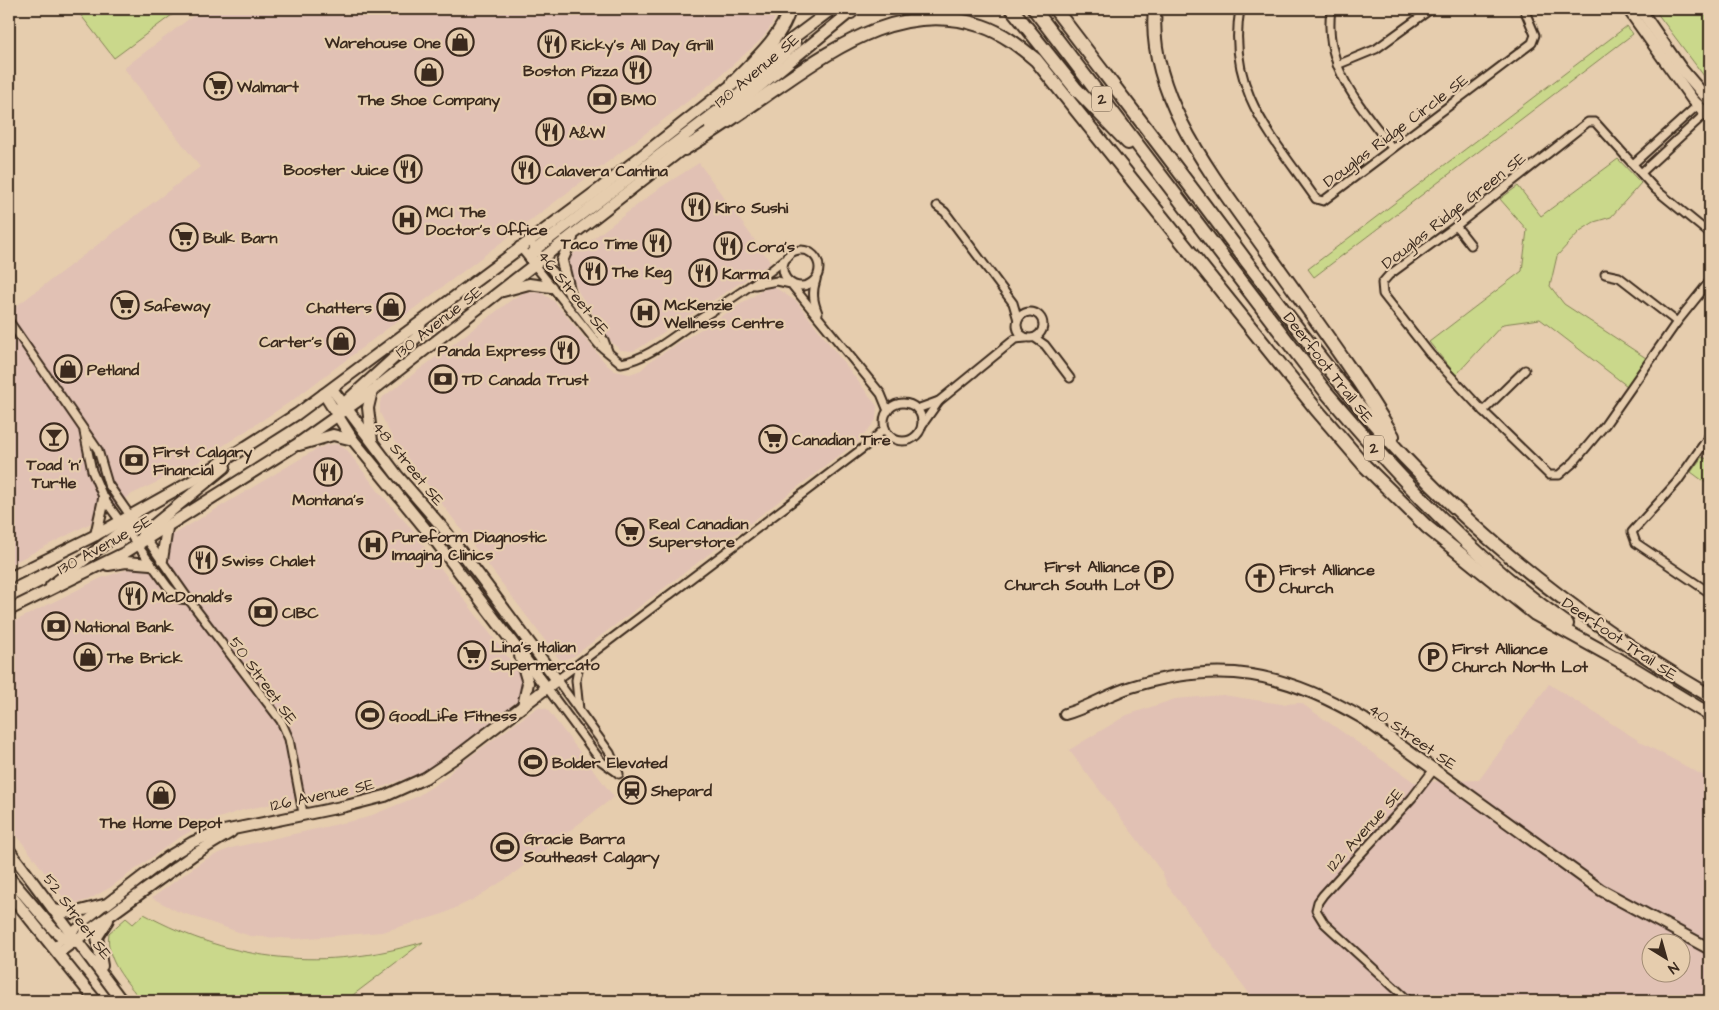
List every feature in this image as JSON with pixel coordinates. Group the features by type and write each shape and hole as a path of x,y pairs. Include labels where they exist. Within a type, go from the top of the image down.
{"highway":[{"path":"733,83 770,44 787,16 789,9"},
{"path":"1012,9 1076,89 1171,189"},
{"name":"Deerfoot Trail SE","path":"1034,9 1326,392 1400,477 1446,524 1561,620 1622,662 1710,715"},
{"name":"Deerfoot Trail SE","path":"1055,9 1317,354 1406,458 1475,526 1545,586 1631,648 1710,696"},
{"path":"1155,9 1160,64 1167,90 1186,132 1248,225 1365,388 1406,458"},
{"path":"684,149 710,134 819,58 882,26 912,19 948,18 982,26 1011,40 1036,60 1316,409 1365,466 1427,527 1535,614 1622,662"}],"main road":[{"name":"130 Avenue SE","path":"132,516 235,455 328,392 519,246 602,187 733,83 832,9"},
{"path":"1628,9 1697,104 1708,116"},
{"path":"1640,9 1681,68 1710,102"},
{"name":"130 Avenue SE","path":"146,536 166,528 296,445 338,416 345,406 372,391 500,292 533,264 684,149 849,10"},
{"path":"533,264 532,255 536,249 737,96 782,57 811,26"},
{"path":"570,294 562,261 574,234"},
{"path":"500,292 529,284 550,288"},
{"path":"345,406 417,337 421,322"},
{"path":"372,391 368,408 373,444"},
{"name":"48 Street SE","path":"328,392 345,406 373,444 449,535 557,680"},
{"name":"48 Street SE","path":"328,392 338,416 353,440 437,543 547,688"},
{"path":"296,445 334,435 353,440"},
{"path":"137,545 138,540 146,536 222,470 235,455"},
{"path":"96,535 104,499"},
{"path":"44,594 55,582 123,525 131,523 132,516"},
{"name":"130 Avenue SE","path":"9,578 96,535 123,525"},
{"path":"162,560 166,528"},
{"name":"130 Avenue SE","path":"9,610 44,594 137,545"},
{"path":"99,566 126,562 150,564"},
{"path":"518,650 528,683 523,706"},
{"name":"40 Street SE","path":"1065,714 1085,709 1129,688 1161,678 1202,672 1266,676 1300,686 1335,702 1364,719 1435,768 1601,890 1710,950"},
{"name":"126 Avenue SE","path":"108,904 168,857 193,842 214,833 346,806 385,796 425,778 557,680"},
{"name":"126 Avenue SE","path":"55,950 70,936 113,914 193,855 234,830"},
{"name":"52 Street SE","path":"9,850 70,936 122,1001"},
{"path":"9,877 70,936"},
{"path":"9,893 96,1001"},
{"path":"53,910 73,913 108,904"},
{"path":"106,979 98,956 97,936 113,914"}],"street":[{"name":"Douglas Ridge Circle SE","path":"1240,9 1237,42 1246,93 1259,117 1316,199 1323,201 1532,43 1535,35 1524,9"},
{"path":"1331,9 1330,42 1344,82 1392,148"},
{"path":"1337,65 1376,50 1432,9"},
{"path":"1633,164 1697,104 1710,102 1708,116 1641,173"},
{"name":"Douglas Ridge Green SE","path":"1710,234 1655,189 1595,122 1588,122 1456,226 1389,275 1382,284 1383,294 1430,354 1483,411 1549,476 1559,475 1574,462 1614,413 1677,322 1710,281"},
{"path":"939,205 1014,303 1028,312 1040,316 1044,324 1041,333 1034,338"},
{"path":"1456,226 1470,245"},
{"name":"46 Street SE","path":"528,240 604,340 609,353"},
{"name":"46 Street SE","path":"519,246 550,288 599,345 621,363 632,361 667,341 750,287"},
{"path":"750,287 798,251 810,252 815,256 819,266 813,289 814,303 821,320"},
{"path":"788,257 784,268 791,284 881,394 888,412 886,430 896,440 907,441 917,435 939,401 1017,335 1018,320 1014,303"},
{"path":"1605,274 1619,277 1677,322"},
{"path":"750,287 774,281 804,286 817,277"},
{"path":"1018,320 1028,312"},
{"name":"50 Street SE","path":"9,321 98,450 108,484 189,600 285,729 303,814"},
{"path":"1041,333 1045,345 1070,378"},
{"path":"1017,335 1034,338 1045,345"},
{"path":"1483,411 1525,370"},
{"path":"881,394 917,410 922,425"},
{"path":"917,410 939,401"},
{"path":"888,412 902,403"},
{"name":"126 Avenue SE","path":"557,680 886,430"},
{"name":"50 Street SE","path":"84,432 92,471 104,499 150,564 180,599 189,600"},
{"path":"1710,435 1677,482 1632,532 1636,543 1710,593"},
{"path":"578,710 576,680 579,665"},
{"name":"48 Street SE","path":"547,688 601,761 619,774 610,753 557,680"},
{"name":"122 Avenue SE","path":"1410,1001 1324,923 1316,910 1318,902 1323,895 1412,798 1435,768"},
{"name":"126 Avenue SE","path":"70,936 108,904"}],"shaded area":[{"path":"202,9 779,9 762,39 712,83 293,400 197,463 132,494 95,521 9,565 9,309 10,311 200,167 124,68"},
{"path":"699,163 771,263 639,348 633,351 621,350 613,344 579,293 568,267 569,257 661,187"},
{"path":"773,286 797,302 871,398 877,406 876,420 860,440 574,656 563,660 559,659 393,439 380,413 380,402 383,397 514,298 525,292 542,293 555,302 607,365 615,371 630,374 641,370 649,362 766,288"},
{"path":"337,444 347,450 379,492 409,526 519,672 523,685 520,698 508,710 446,757 420,773 369,792 311,803 306,797 243,810 207,822 177,839 111,887 88,900 69,905 9,825 9,624 101,578 138,566 142,567 167,549 171,536 315,450 326,445"},
{"path":"1549,684 1644,744 1710,779 1710,1001 1255,1001 1167,885 1162,872 1069,750 1127,715 1175,699 1223,695 1281,704 1301,703 1414,782 1479,780"},
{"path":"538,707 547,709 614,797 509,877 474,899 443,914 382,932 295,939 250,936 177,911 152,898 204,860 231,848 365,818 416,797 447,777 453,769"}],"green space":[{"path":"76,9 180,9 114,58"},
{"path":"1654,9 1710,9 1710,84"},
{"path":"1627,26 1633,34 1314,277 1308,269"},
{"path":"1618,159 1641,183 1611,217 1594,222 1580,231 1557,256 1550,286 1564,304 1646,358 1627,386 1540,319 1503,324 1456,375 1429,342 1522,271 1527,230 1500,199 1518,186 1541,216"},
{"path":"1702,457 1710,460 1710,486 1691,472"},
{"path":"144,914 212,943 246,952 281,957 316,959 351,957 423,942 345,1001 142,1001 123,978 113,961 110,952 109,933 126,918 133,924"}],"place":[{"name":"Warehouse One","path":"460,42"},
{"name":"Ricky's All Day Grill","path":"552,44"},
{"name":"Boston Pizza","path":"637,70"},
{"name":"The Shoe Company","path":"429,72"},
{"name":"Walmart","path":"218,86"},
{"name":"BMO","path":"602,99"},
{"name":"A&W","path":"550,132"},
{"name":"Booster Juice","path":"408,169"},
{"name":"Calavera Cantina","path":"526,170"},
{"name":"Kiro Sushi","path":"696,207"},
{"name":"MCI The Doctor's Office","path":"407,220"},
{"name":"Bulk Barn","path":"184,237"},
{"name":"Taco Time","path":"657,243"},
{"name":"Cora's","path":"728,246"},
{"name":"The Keg","path":"593,271"},
{"name":"Karma","path":"703,273"},
{"name":"Safeway","path":"125,305"},
{"name":"Chatters","path":"391,307"},
{"name":"McKenzie Wellness Centre","path":"645,313"},
{"name":"Carter's","path":"341,341"},
{"name":"Panda Express","path":"565,350"},
{"name":"Petland","path":"68,369"},
{"name":"TD Canada Trust","path":"443,379"},
{"name":"Toad 'n' Turtle","path":"54,437"},
{"name":"Canadian Tire","path":"773,439"},
{"name":"First Calgary Financial","path":"134,460"},
{"name":"Montana's","path":"328,472"},
{"name":"Real Canadian Superstore","path":"630,532"},
{"name":"Pureform Diagnostic Imaging Clinics","path":"373,545"},
{"name":"Swiss Chalet","path":"203,560"},
{"name":"First Alliance Church South Lot","path":"1159,575"},
{"name":"First Alliance Church","path":"1260,578"},
{"name":"McDonald's","path":"133,596"},
{"name":"CIBC","path":"263,612"},
{"name":"National Bank","path":"56,626"},
{"name":"Lina's Italian Supermercato","path":"472,655"},
{"name":"The Brick","path":"88,657"},
{"name":"First Alliance Church North Lot","path":"1433,657"},
{"name":"GoodLife Fitness","path":"370,715"},
{"name":"Bolder Elevated","path":"533,762"},
{"name":"Shepard","path":"632,790"},
{"name":"The Home Depot","path":"161,795"},
{"name":"Gracie Barra Southeast Calgary","path":"505,847"}]}
